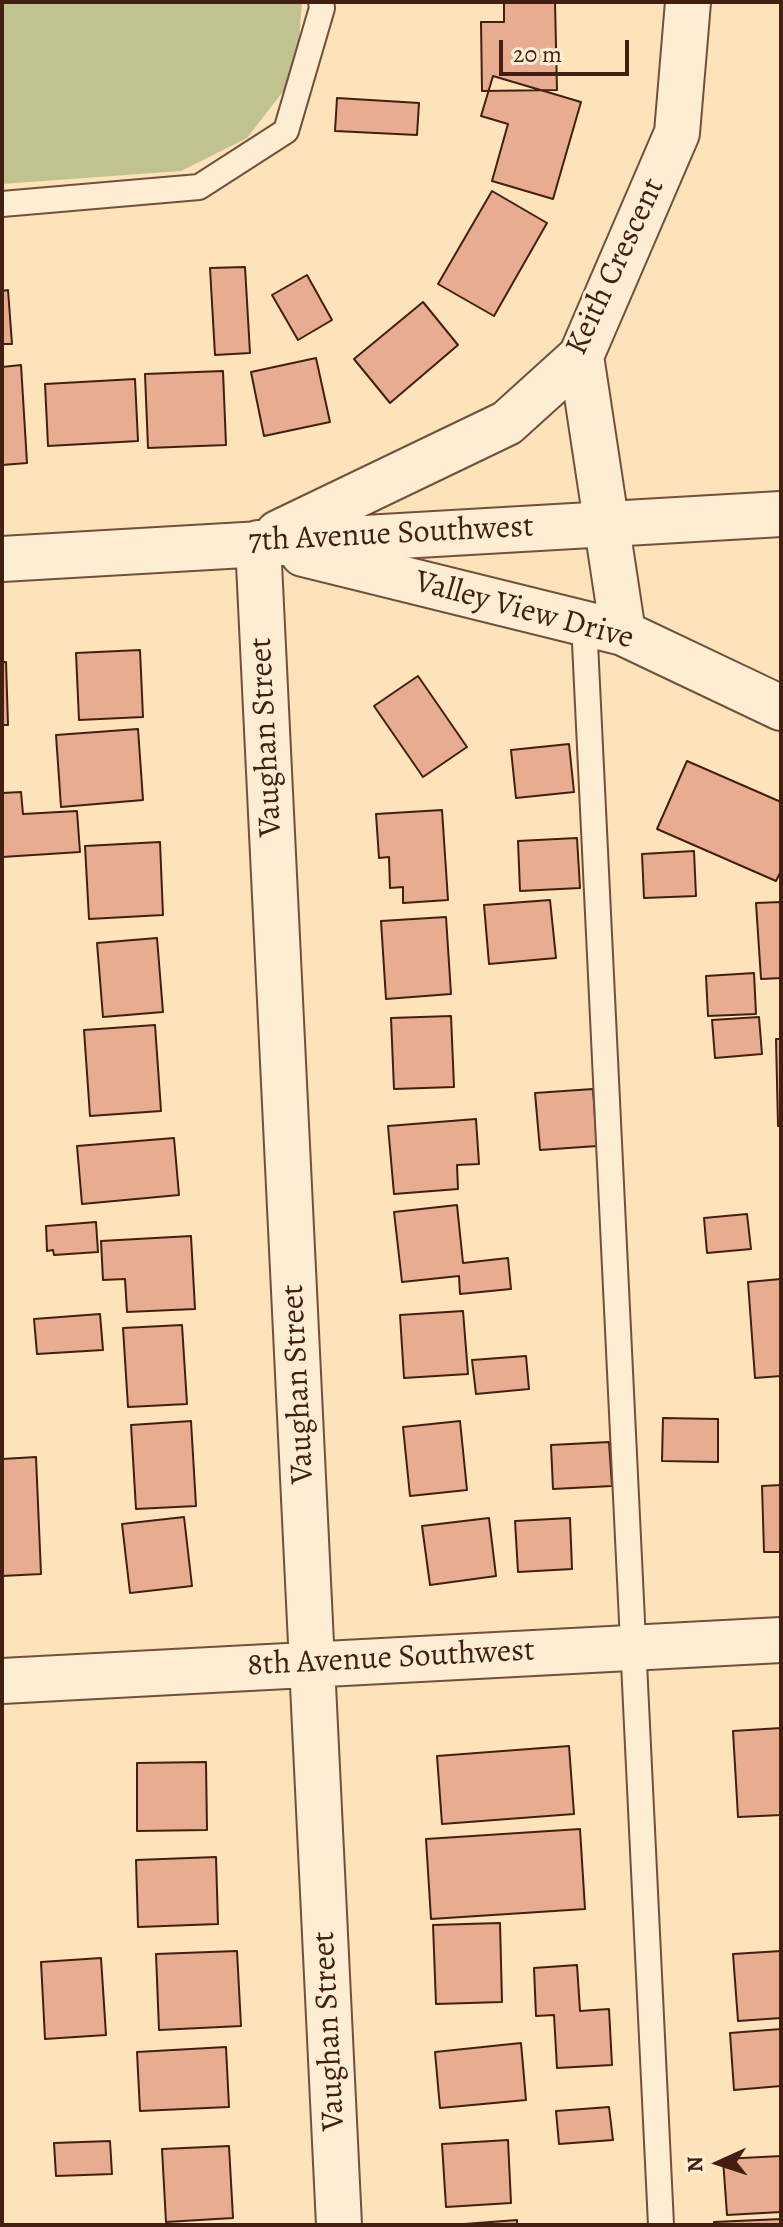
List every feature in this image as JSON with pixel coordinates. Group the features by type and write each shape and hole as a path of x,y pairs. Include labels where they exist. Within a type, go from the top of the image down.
{"street":[{"name":"Keith Crescent","path":"258,543 507,423 581,356 677,133 688,2"},
{"path":"581,356 604,523 604,628"},
{"name":"7th Avenue Southwest","path":"2,559 781,514"},
{"name":"Valley View Drive","path":"258,543 604,628 781,708"},
{"name":"Vaughan Street","path":"258,543 339,2225"},
{"name":"8th Avenue Southwest","path":"2,1681 312,1662 781,1640"}],"lane":[{"path":"2,204 199,187 286,131 322,8 321,2"},
{"path":"604,628 632,1648 661,2225"}],"green space":[{"path":"2,2 302,2 299,40 285,89 247,138 181,171 2,184"}],"building":[{"path":"504,2 555,2 557,90 482,91 481,22 504,22"},
{"path":"493,76 581,102 553,199 492,181 508,124 481,116"},
{"path":"337,98 419,103 417,135 335,131"},
{"path":"492,191 547,223 494,316 438,284"},
{"path":"245,267 250,353 215,355 210,268"},
{"path":"307,275 332,320 298,340 272,295"},
{"path":"8,290 12,344 2,344 2,291"},
{"path":"423,302 458,345 390,403 354,359"},
{"path":"316,358 330,422 264,436 251,372"},
{"path":"21,365 27,463 2,465 2,367"},
{"path":"223,371 226,445 148,448 145,374"},
{"path":"135,379 138,441 48,446 45,384"},
{"path":"140,650 143,717 79,720 76,653"},
{"path":"2,662 6,662 8,725 2,725"},
{"path":"418,676 467,747 423,777 374,706"},
{"path":"138,729 143,800 61,807 56,735"},
{"path":"569,744 574,792 516,798 511,750"},
{"path":"687,761 781,802 781,871 776,881 657,829"},
{"path":"21,792 23,814 77,811 80,852 2,857 2,793"},
{"path":"442,810 448,900 403,903 403,887 390,888 389,857 379,858 376,814"},
{"path":"577,838 580,888 520,891 518,841"},
{"path":"160,842 163,915 89,919 85,846"},
{"path":"694,851 696,896 644,898 642,854"},
{"path":"550,900 556,958 489,964 484,905"},
{"path":"781,902 781,978 761,979 756,903"},
{"path":"446,917 451,994 386,999 381,921"},
{"path":"157,938 163,1012 103,1017 97,943"},
{"path":"754,973 756,1014 708,1016 706,976"},
{"path":"451,1016 454,1087 394,1089 391,1018"},
{"path":"759,1017 762,1054 715,1058 712,1020"},
{"path":"155,1025 161,1111 90,1116 84,1030"},
{"path":"776,1039 781,1039 781,1126 778,1126"},
{"path":"593,1089 597,1146 540,1150 535,1093"},
{"path":"476,1119 479,1164 457,1165 458,1189 394,1194 388,1126"},
{"path":"174,1138 179,1195 82,1204 77,1146"},
{"path":"457,1205 463,1263 508,1258 511,1289 460,1294 459,1276 402,1282 394,1212"},
{"path":"747,1214 751,1249 707,1253 704,1218"},
{"path":"96,1222 98,1252 54,1255 53,1250 47,1251 46,1226"},
{"path":"191,1236 195,1309 127,1312 125,1279 103,1280 101,1241"},
{"path":"781,1279 781,1376 755,1378 748,1282"},
{"path":"463,1311 468,1374 404,1378 400,1315"},
{"path":"100,1314 103,1350 37,1354 34,1319"},
{"path":"182,1325 187,1404 128,1407 123,1328"},
{"path":"526,1356 529,1389 476,1394 472,1360"},
{"path":"663,1418 718,1419 718,1462 662,1461"},
{"path":"191,1421 196,1506 136,1509 131,1425"},
{"path":"460,1421 467,1490 410,1496 403,1427"},
{"path":"609,1442 612,1486 553,1489 551,1445"},
{"path":"36,1457 41,1574 2,1576 2,1459"},
{"path":"781,1485 781,1552 764,1552 762,1486"},
{"path":"184,1517 192,1586 130,1593 122,1524"},
{"path":"489,1518 496,1576 430,1585 422,1526"},
{"path":"570,1518 572,1569 518,1572 515,1521"},
{"path":"781,1728 781,1815 738,1817 733,1731"},
{"path":"569,1746 574,1814 442,1824 437,1756"},
{"path":"206,1762 207,1830 137,1831 137,1763"},
{"path":"580,1829 585,1909 431,1919 426,1839"},
{"path":"216,1857 218,1924 138,1927 136,1860"},
{"path":"500,1923 502,2002 436,2004 433,1925"},
{"path":"237,1951 241,2026 159,2030 156,1954"},
{"path":"781,1951 781,2018 738,2021 733,1954"},
{"path":"101,1958 106,2035 45,2039 41,1962"},
{"path":"577,1965 580,2011 609,2009 612,2065 557,2068 554,2015 536,2016 534,1968"},
{"path":"781,2029 781,2086 734,2090 730,2033"},
{"path":"521,2043 526,2100 440,2108 435,2052"},
{"path":"226,2047 229,2107 140,2111 137,2052"},
{"path":"609,2107 613,2140 559,2144 556,2111"},
{"path":"508,2140 511,2203 446,2207 442,2144"},
{"path":"110,2141 112,2174 56,2176 54,2143"},
{"path":"229,2146 233,2218 166,2222 162,2149"},
{"path":"781,2156 781,2212 727,2215 723,2159"},
{"path":"781,2219 781,2225 714,2225 714,2222"},
{"path":"517,2220 517,2225 451,2225"}]}
